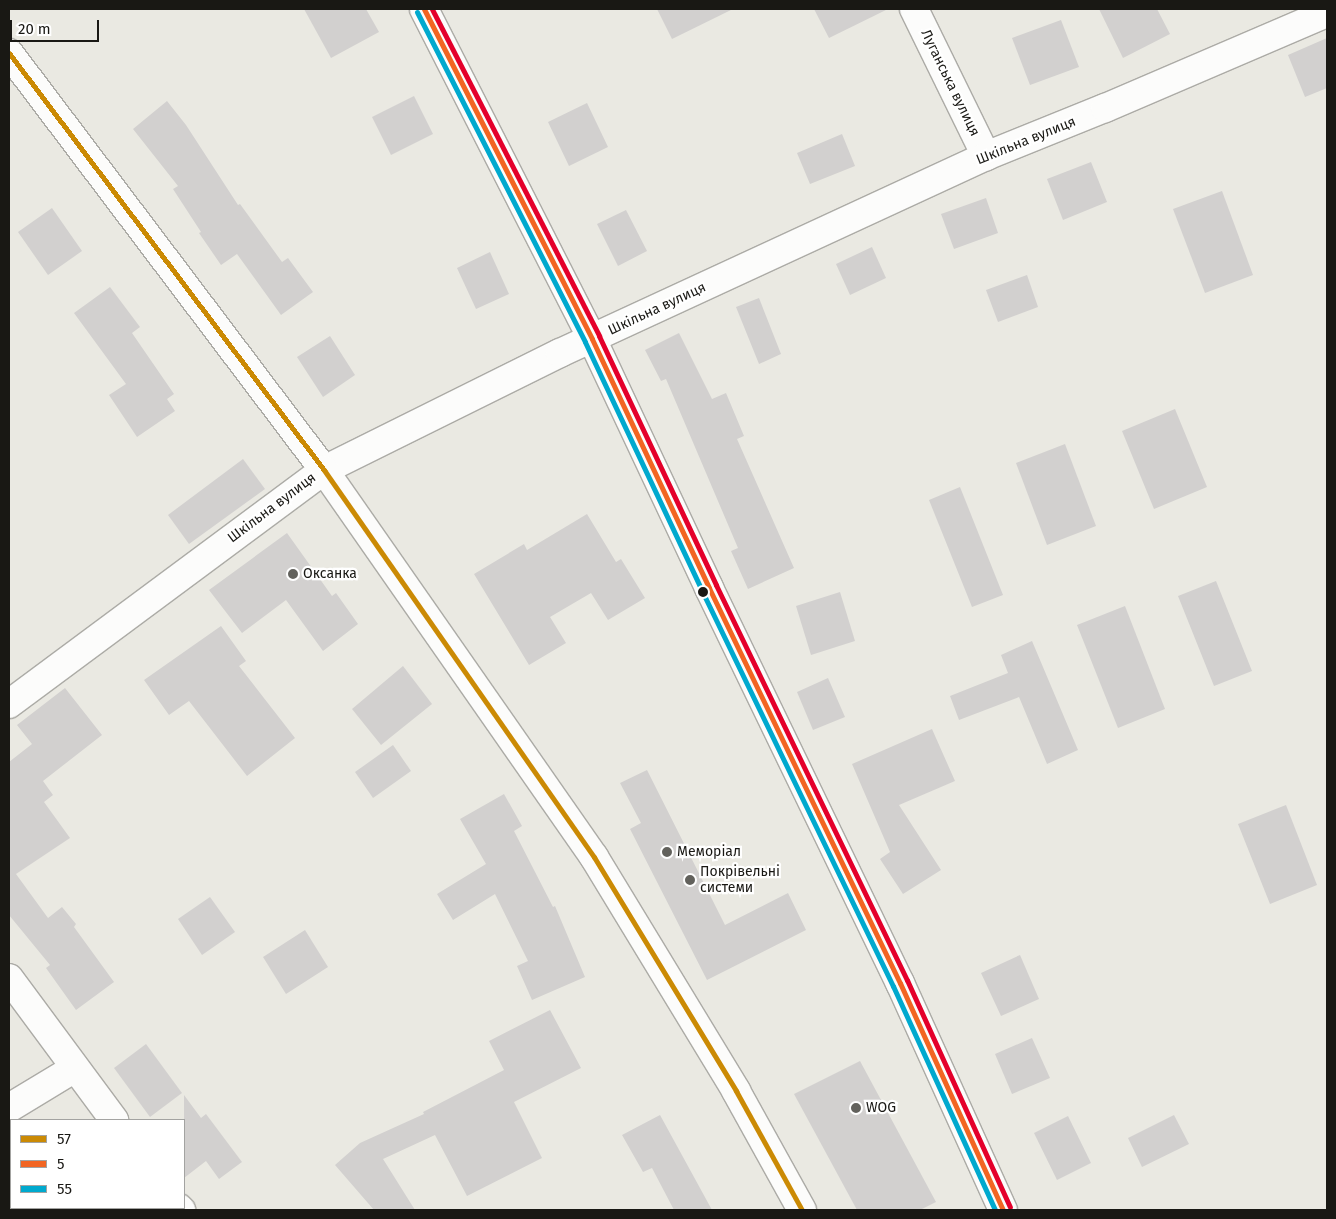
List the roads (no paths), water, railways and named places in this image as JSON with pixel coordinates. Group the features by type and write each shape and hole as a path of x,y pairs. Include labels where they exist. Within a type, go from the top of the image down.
{"main road":[{"path":"424,9 592,339 709,588 900,983 1003,1210"},
{"name":"Луганська вулиця","path":"914,9 986,156"},
{"name":"Шкільна вулиця","path":"9,704 324,470 592,339 986,156 1105,108 1327,13"},
{"path":"9,53 324,470 594,857 736,1091 802,1210"},
{"path":"9,978 113,1119"},
{"path":"9,1108 75,1068"}],"place":[{"name":"Оксанка","path":"293,574"},
{"name":"Меморіал","path":"667,852"},
{"name":"Покрівельні системи","path":"690,880"},
{"name":"WOG","path":"856,1108"}]}
